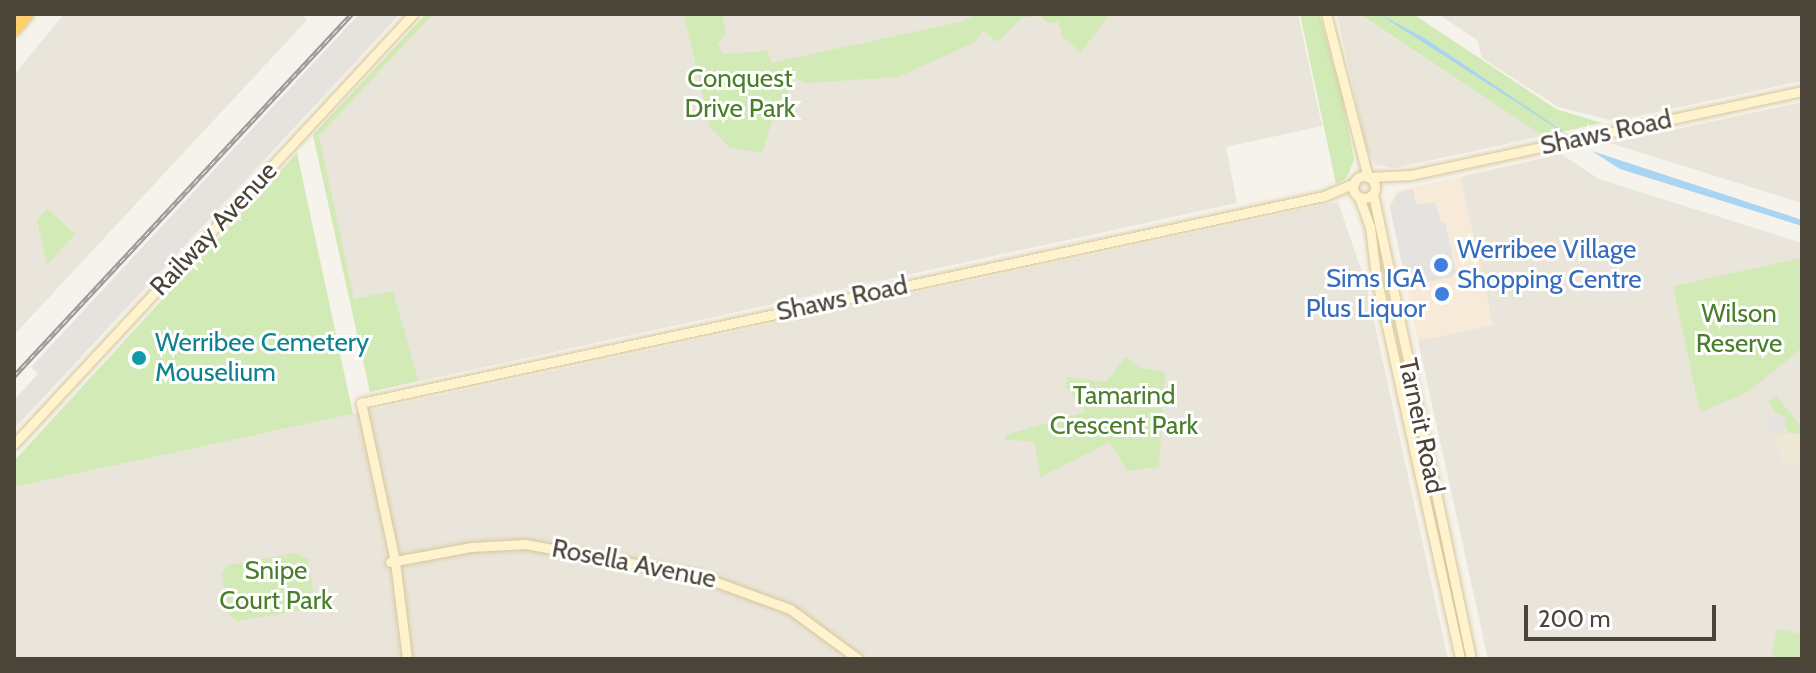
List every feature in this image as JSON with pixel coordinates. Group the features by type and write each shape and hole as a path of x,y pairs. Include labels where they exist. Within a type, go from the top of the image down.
{"highway":[{"path":"14,30 27,14"}],"street":[{"name":"Railway Avenue","path":"14,444 413,14"},
{"path":"1326,14 1357,144 1368,177"},
{"name":"Shaws Road","path":"1324,196 1368,177 1411,175 1802,91"},
{"path":"1355,181 1357,144"},
{"name":"Shaws Road","path":"392,561 361,403 1324,196 1358,196 1411,175"},
{"name":"Tarneit Road","path":"1368,177 1374,192 1471,659"},
{"name":"Tarneit Road","path":"1355,181 1370,227 1380,297 1460,659"},
{"path":"1380,297 1393,295"},
{"path":"1384,316 1397,313"},
{"name":"Rosella Avenue","path":"392,561 471,547 525,544 697,575 790,609 858,659"},
{"path":"392,561 410,659"},
{"path":"1456,644 1467,642"}],"shaded area":[{"path":"64,14 301,14 307,20 14,335 14,75"},
{"path":"359,14 400,14 14,429 14,400 38,374 31,367"},
{"path":"426,14 1298,14 1322,126 1226,147 1237,203 370,392 313,135"},
{"path":"1337,14 1358,14 1543,136 1395,168 1376,165 1367,151"},
{"path":"1438,14 1802,14 1802,81 1614,121 1558,107 1482,58 1477,40"},
{"path":"1802,102 1802,203 1610,143 1720,120"},
{"path":"1561,154 1599,179 1802,243 1802,659 1488,659 1418,341 1493,325 1460,177"},
{"name":"Werribee Village Shopping Centre","path":"1460,177 1493,325 1418,341 1389,204 1398,190"},
{"path":"1413,189 1416,205 1435,202 1441,222 1445,222 1456,272 1452,277 1412,285 1406,281 1390,207 1398,193"},
{"path":"1338,202 1366,284 1448,659 14,659 14,487"},
{"path":"1773,413 1781,413 1786,422 1784,429 1773,431 1768,426 1768,418"},
{"path":"1797,430 1802,434 1802,462 1783,466 1775,439"}],"green space":[{"path":"426,14 433,14 319,136 354,299 393,291 418,380 370,392 313,135"},
{"name":"Conquest Drive Park","path":"684,14 722,14 726,34 718,43 723,54 768,51 771,63 964,21 975,14 1110,14 1081,52 1063,38 1058,22 1048,23 1040,15 1022,18 997,42 983,30 975,42 898,77 807,83 791,77 787,99 779,99 762,153 729,147 710,127"},
{"path":"1300,14 1319,14 1342,95 1354,160 1347,177 1336,184"},
{"path":"1359,14 1413,14 1556,109 1602,123 1543,136"},
{"path":"297,153 353,414 14,487 14,461"},
{"path":"47,209 75,234 47,265 37,220"},
{"name":"Wilson Reserve","path":"1802,258 1802,348 1748,392 1700,412 1673,286"},
{"name":"Tamarind Crescent Park","path":"1125,357 1141,368 1165,372 1159,467 1127,471 1110,442 1041,477 1034,441 1005,440 1006,435 1085,412 1066,386 1067,377 1106,382"},
{"path":"1776,396 1802,427 1802,434 1790,433 1768,402"},
{"name":"Snipe Court Park","path":"295,553 308,559 315,602 308,609 237,621 229,615 222,573 227,565"},
{"path":"1777,629 1802,634 1802,659 1771,659"}],"water":[{"path":"1379,14 1426,39 1592,151"},
{"path":"1592,151 1802,220 1802,226 1620,169"}],"railway":[{"path":"14,376 351,14"}],"place":[{"name":"Werribee Village Shopping Centre","path":"1441,265"},
{"name":"Sims IGA Plus Liquor","path":"1442,294"},
{"name":"Werribee Cemetery Mouselium","path":"139,358"}]}
